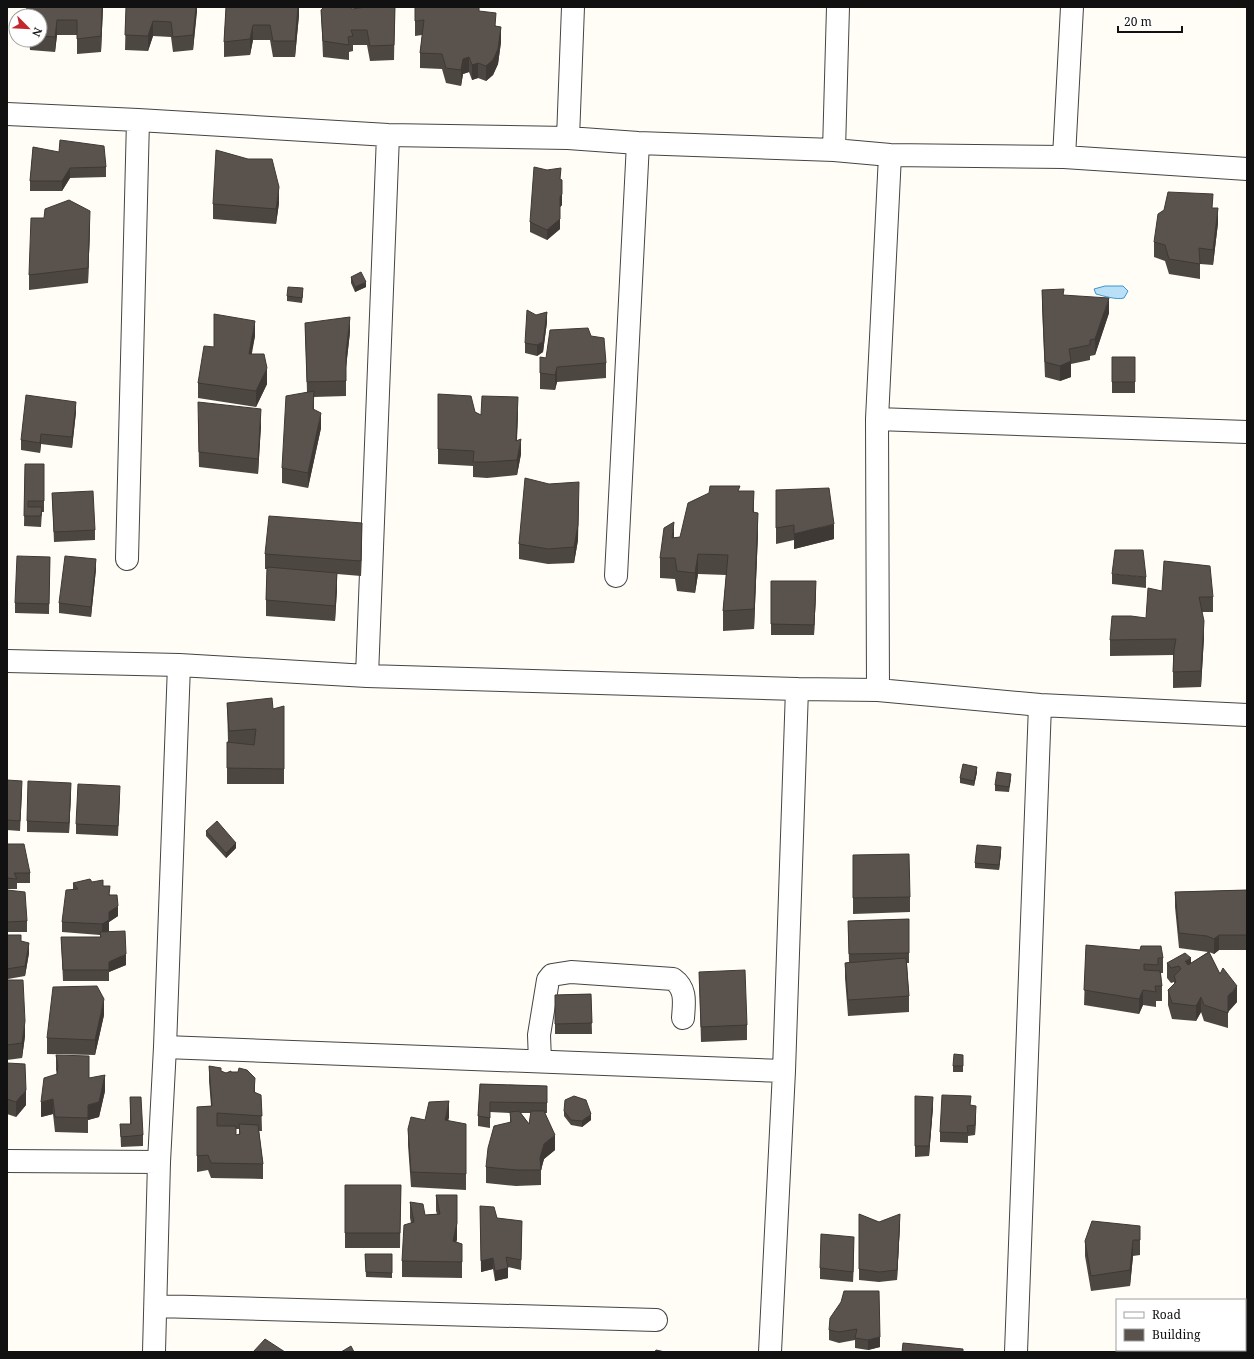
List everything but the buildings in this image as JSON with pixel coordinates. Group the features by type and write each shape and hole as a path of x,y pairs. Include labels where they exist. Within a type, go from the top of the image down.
{"street":[{"path":"568,138 573,7"},
{"path":"834,150 838,7"},
{"path":"1064,158 1072,7"},
{"path":"7,114 138,120 388,135 568,138 638,143 834,150 890,155 1064,158 1247,169"},
{"path":"126,559 138,120"},
{"path":"367,676 388,135"},
{"path":"616,576 638,143"},
{"path":"878,690 877,419 890,155"},
{"path":"877,419 1247,432"},
{"path":"7,661 179,665 367,676 797,689 878,690 1040,705 1247,716"},
{"path":"154,1352 159,1162 165,1047 179,665"},
{"path":"770,1352 784,1071 797,689"},
{"path":"1016,1352 1040,705"},
{"path":"540,1061 539,1034 548,980 552,975 571,972 673,979 680,983 684,994 683,1018"},
{"path":"165,1047 784,1071"},
{"path":"7,1161 159,1162"},
{"path":"156,1306 656,1320"}],"water":[{"path":"1105,286 1123,286 1128,291 1124,298 1110,298 1096,294 1094,289"}]}
